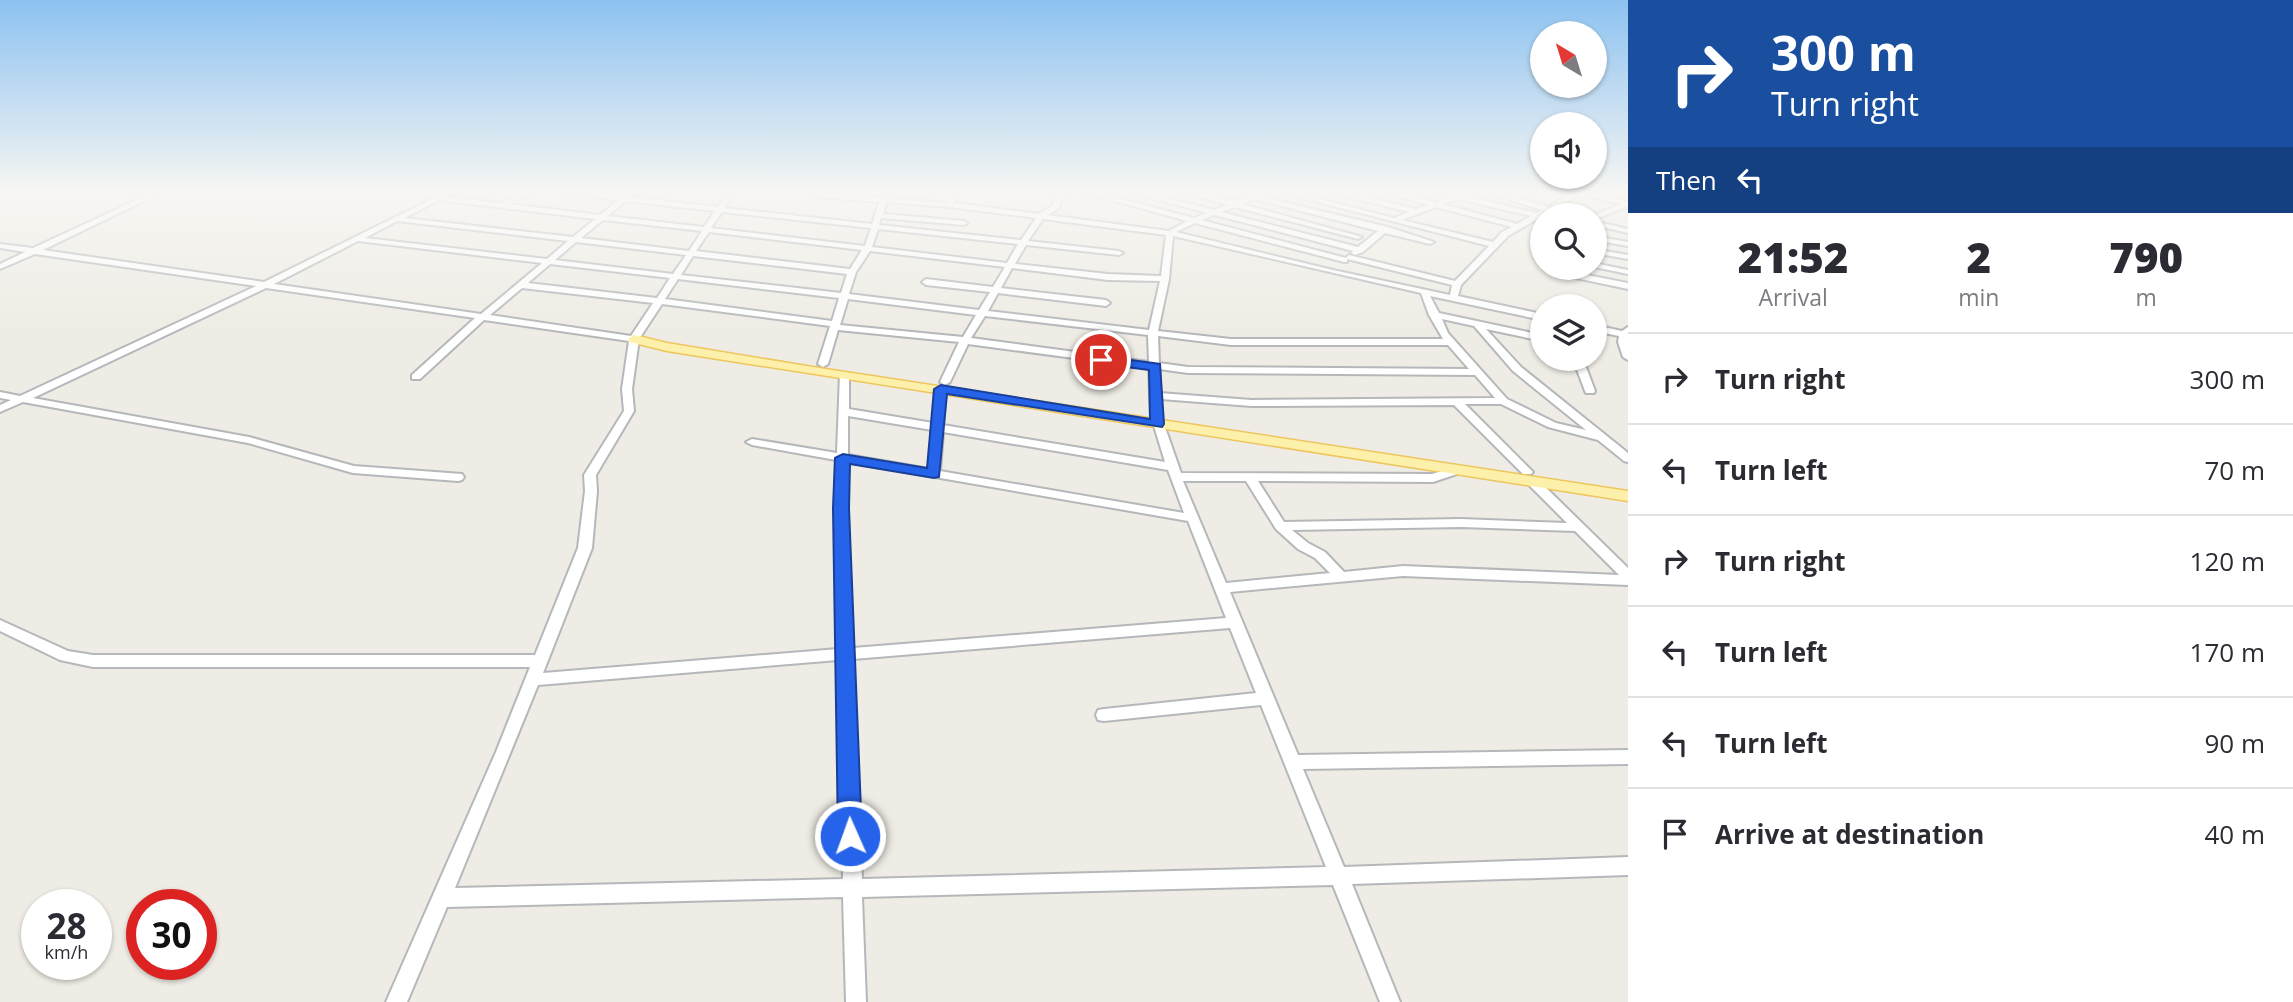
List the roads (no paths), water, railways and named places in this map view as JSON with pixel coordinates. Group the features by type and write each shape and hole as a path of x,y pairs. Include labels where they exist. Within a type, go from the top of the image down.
{"main road":[{"path":"634,339 671,341 823,364 1459,470 1628,488"},
{"path":"634,339 667,347 844,375 943,386"},
{"path":"1156,420 1530,477 1628,496"}],"street":[{"path":"0,267 62,238"},
{"path":"564,238 690,255 852,272"},
{"path":"396,1002 532,680 584,548 591,491 590,475 629,411 627,389 634,339 702,238"},
{"path":"776,238 1108,277 1165,279"},
{"path":"823,364 852,272 868,248 871,238"},
{"path":"977,238 1119,253"},
{"path":"934,474 943,386 965,342 1026,238"},
{"path":"1169,238 1165,279 1153,334 1156,420 1193,518 1390,1002"},
{"path":"1190,238 1530,314"},
{"path":"1259,238 1457,284"},
{"path":"1311,238 1360,250"},
{"path":"1333,272 1375,238"},
{"path":"1415,238 1430,242"},
{"path":"1467,238 1495,245"},
{"path":"1453,298 1457,284 1503,238"},
{"path":"0,409 358,239 1231,342 1451,342"},
{"path":"416,377 575,239"},
{"path":"1607,240 1628,244"},
{"path":"0,246 634,339"},
{"path":"1607,253 1628,257"},
{"path":"1607,268 1628,272"},
{"path":"1599,280 1628,286"},
{"path":"926,282 1107,303"},
{"path":"521,285 741,309 835,325 1155,367 1188,370 1478,372"},
{"path":"1424,291 1434,315 1451,342 1503,401 1552,425 1602,438"},
{"path":"1434,315 1530,335"},
{"path":"1477,324 1517,369 1628,459"},
{"path":"1607,330 1627,333 1623,342 1628,357"},
{"path":"1583,371 1591,391"},
{"path":"844,375 841,508 856,1002"},
{"path":"0,395 249,440 353,469 458,477"},
{"path":"1157,396 1251,403 1503,401"},
{"path":"1456,401 1628,578"},
{"path":"845,412 1175,472 1250,478 1433,478 1459,470"},
{"path":"752,442 1193,518"},
{"path":"1250,478 1280,526 1303,546 1320,555 1341,577"},
{"path":"1280,526 1461,523 1580,527"},
{"path":"1222,588 1403,571 1628,578"},
{"path":"532,680 1236,622"},
{"path":"0,625 65,656 93,661 539,660"},
{"path":"1104,715 1266,698"},
{"path":"1292,762 1628,757"},
{"path":"441,898 1339,876 1628,866"}]}
